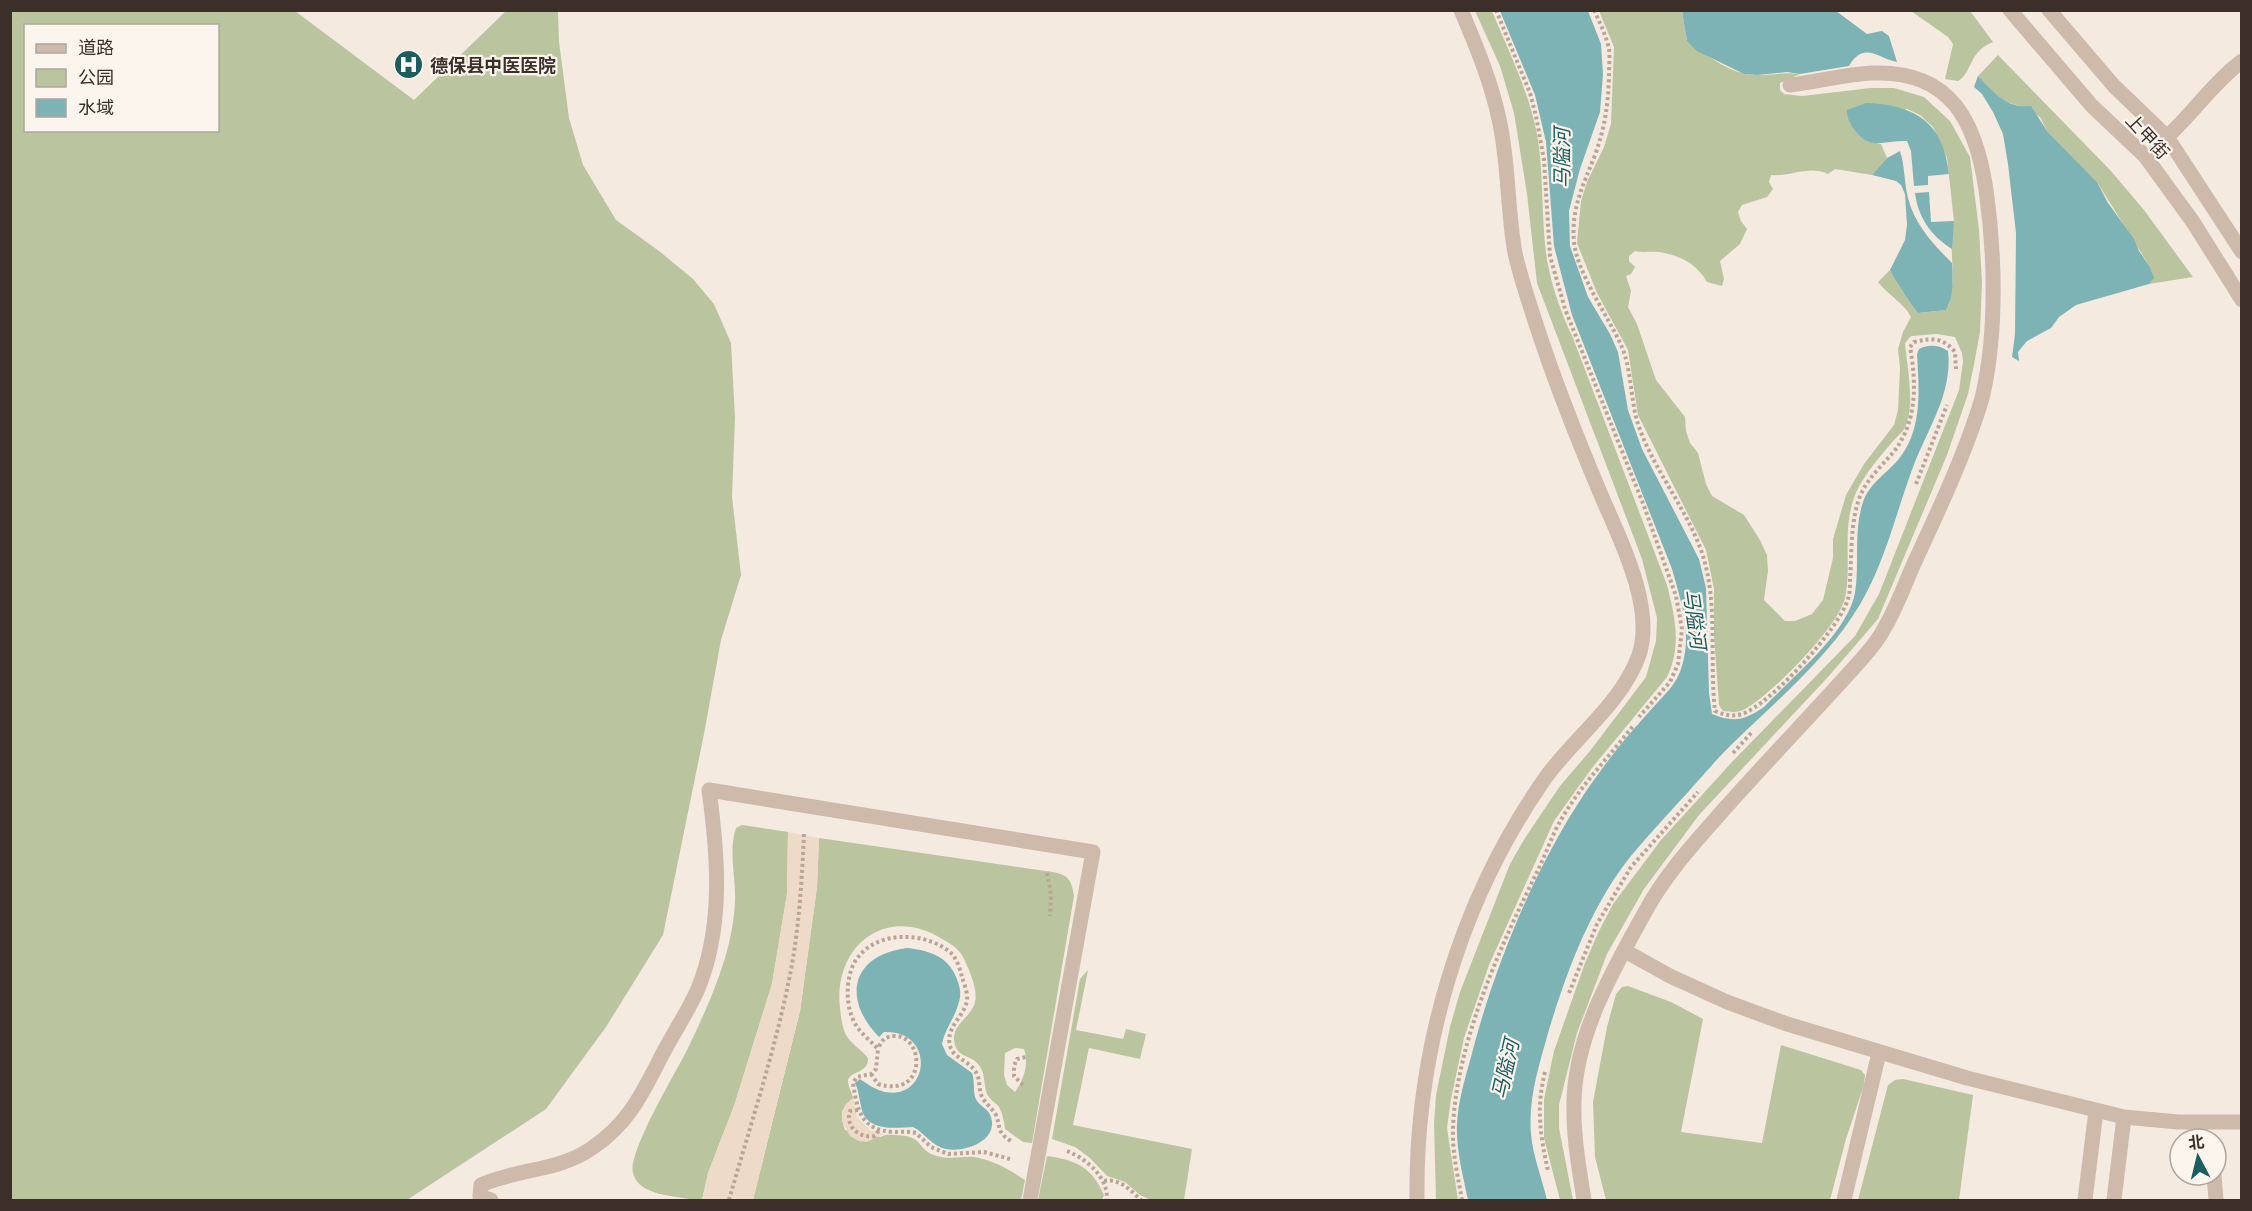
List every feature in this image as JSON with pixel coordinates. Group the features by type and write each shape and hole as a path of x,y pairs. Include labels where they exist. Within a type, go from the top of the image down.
{"street":[{"path":"1417,1200 1419,1127 1425,1086 1451,968 1468,922 1514,825 1548,774 1610,702 1631,672 1640,653 1643,631 1639,596 1626,556 1566,407 1515,254 1500,121 1489,80 1461,10"},
{"name":"上甲街","path":"2010,10 2092,106 2145,156 2193,222 2241,300"},
{"name":"上甲街","path":"2049,10 2114,86 2167,137 2241,252"},
{"path":"2167,137 2181,124 2214,84 2241,61"},
{"path":"1584,1200 1576,1142 1574,1100 1579,1065 1589,1027 1625,951 1646,909 1674,866 1884,631 1951,487 1983,396 1990,354 1992,316 1992,256 1988,201 1981,158 1954,102 1938,87 1918,78 1893,73 1859,74 1790,85"},
{"path":"491,1200 480,1196 481,1185 494,1179 563,1163 591,1150 621,1125 645,1089 697,991 714,929 717,880 715,834 709,790 1093,852 1030,1200"},
{"path":"1625,951 1670,976 1727,1002 1787,1024 1967,1078 2124,1117 2178,1122 2241,1122"},
{"path":"1844,1200 1879,1053"},
{"path":"2085,1200 2096,1111"},
{"path":"2114,1200 2124,1117"},
{"path":"2210,1123 2210,1127"}],"path":[{"path":"1462,1200 1454,1151 1454,1104 1468,1039 1494,966 1560,821 1597,769 1670,682 1678,664 1682,628 1676,596 1667,569 1565,309 1551,255 1544,160 1536,116 1530,93 1496,10"},
{"path":"1594,10 1603,28 1609,51 1607,117 1584,178 1575,211 1574,244 1588,282 1622,347 1638,426 1660,473 1692,528 1703,558 1711,595 1715,711 1735,716 1757,707 1817,649 1840,615 1849,597 1852,528 1859,498 1866,485 1908,431 1914,384 1910,347 1914,342 1933,339 1949,344 1955,352 1955,376"},
{"path":"1915,486 1948,402"},
{"path":"1732,753 1754,730"},
{"path":"1568,995 1597,924 1631,867 1702,787"},
{"path":"729,1200 756,1112 791,973 797,925 805,806"},
{"path":"878,1049 859,1031 851,1016 848,986 851,970 859,956 872,946 890,938 919,937 935,942 952,954 960,968 967,999 950,1032 949,1045 953,1053 969,1063 977,1072 981,1096 996,1117 998,1129 1007,1139 1023,1149 1057,1148 1087,1162 1104,1182 1107,1200"},
{"path":"871,1074 878,1084 897,1087 906,1084 912,1078 916,1070 917,1059 910,1042 903,1037 897,1035 882,1041 878,1049 876,1069 871,1074 855,1079 853,1083 858,1110 869,1125 879,1130 911,1131 931,1147 948,1154 984,1152 996,1154 1035,1170"},
{"path":"1547,1066 1538,1107 1548,1174"},
{"path":"858,1110 850,1111 849,1116 853,1129 870,1137 875,1136 879,1130"},
{"path":"1104,1182 1110,1180 1125,1185 1141,1200"}],"green space":[{"path":"10,11 295,11 414,100 506,11 558,11 559,42 569,118 583,165 616,220 693,279 714,304 731,343 735,418 732,497 741,575 721,640 663,935 606,1027 546,1109 407,1200 11,1200"},
{"path":"1475,11 1492,11 1519,74 1535,124 1540,155 1545,245 1554,290 1667,585 1676,631 1676,643 1667,677 1592,768 1554,821 1489,965 1464,1038 1447,1128 1458,1200 1436,1200 1434,1124 1436,1095 1450,1027 1460,992 1510,864 1560,786 1590,751 1646,677 1656,641 1657,618 1642,559 1537,283 1527,194 1514,113 1500,66"},
{"path":"1599,11 1682,11 1687,41 1720,64 1748,74 1800,74 1780,83 1780,90 1784,94 1802,96 1871,88 1894,88 1924,97 1950,121 1970,157 1979,230 1982,282 1980,332 1968,394 1947,455 1878,619 1828,677 1699,815 1644,889 1607,954 1577,1033 1559,1105 1559,1128 1573,1200 1560,1200 1544,1138 1544,1099 1554,1051 1598,933 1613,904 1661,840 1732,762 1855,636 1879,594 1959,390 1963,362 1955,337 1937,334 1911,336 1905,343 1910,387 1908,420 1903,430 1866,475 1854,498 1850,510 1848,535 1847,586 1840,610 1818,642 1771,690 1742,710 1723,711 1719,705 1714,635 1714,589 1706,550 1638,415 1628,350 1597,293 1577,243 1581,201 1587,182 1604,147 1611,124 1614,47","holes":["1907,109 1920,115 1933,127 1947,158 1954,221 1951,234 1953,281 1949,305 1946,310 1918,313 1890,270 1878,282 1911,317 1898,349 1900,368 1898,410 1894,425 1864,464 1846,495 1833,539 1833,558 1823,600 1812,614 1795,621 1785,621 1764,600 1768,571 1767,555 1760,540 1744,515 1712,496 1706,484 1698,453 1690,443 1685,417 1656,380 1637,324 1628,307 1631,291 1626,276 1631,274 1635,267 1629,261 1629,256 1635,251 1659,252 1674,256 1693,265 1707,282 1722,286 1724,279 1720,261 1740,244 1747,229 1738,212 1742,205 1767,197 1773,189 1769,182 1771,175 1807,171 1828,174 1835,169 1872,175 1887,158 1881,144 1865,140 1854,129"]},
{"path":"1911,11 1970,11 1993,42 1979,51 1966,73 1958,81 1945,79 1953,44 1948,37"},
{"path":"1998,55 2111,171 2144,210 2193,277 2149,284 2153,278 2150,267 2097,182 2047,131 2040,117 2022,107 2001,100 1978,76"},
{"path":"742,825 788,832 787,894 772,984 734,1106 708,1173 702,1200 659,1194 650,1191 636,1181 633,1162 654,1111 704,1013 725,958 735,901 732,855 734,837 736,828"},
{"path":"819,838 1053,872 1069,880 1074,896 1032,1143 1023,1142 1005,1129 999,1107 987,1094 981,1067 959,1052 955,1045 955,1032 973,1008 976,997 970,974 962,955 956,948 937,936 916,928 897,926 880,930 865,939 853,952 844,968 840,987 840,1008 846,1035 868,1058 865,1067 849,1079 848,1083 853,1098 843,1112 845,1130 881,1137 888,1135 911,1137 937,1156 974,1157 995,1163 1025,1180 1021,1200 753,1200 800,1011 817,887","holes":["1015,1048 1024,1049 1025,1071 1015,1092 1007,1085 1004,1075 1005,1053"]},
{"path":"1088,970 1076,1030 1123,1039 1126,1029 1146,1034 1140,1059 1089,1048 1073,1125 1192,1149 1184,1200 1151,1200 1140,1195 1125,1182 1107,1176 1090,1158 1075,1147 1052,1139 1080,979"},
{"path":"1628,986 1671,1002 1703,1019 1681,1132 1762,1143 1781,1045 1861,1070 1865,1075 1864,1085 1846,1139 1830,1200 1606,1200 1595,1157 1593,1102 1607,1027 1616,994 1622,987"},
{"path":"1903,1079 1973,1095 1959,1200 1858,1200 1888,1085 1895,1080"},
{"path":"1047,1156 1082,1166 1099,1185 1104,1195 1102,1200 1038,1200"}],"shaded area":[{"path":"788,832 819,838 817,887 800,1011 753,1200 702,1200 708,1173 734,1106 772,984 787,894"},
{"path":"853,1098 857,1117 870,1130 884,1134 867,1142 850,1136 842,1121 842,1111"}],"water":[{"name":"马隘河","path":"1500,11 1588,11 1601,44 1603,74 1600,112 1580,169 1569,211 1570,246 1588,297 1618,352 1628,410 1642,449 1699,559 1706,588 1709,693 1712,714 1727,719 1739,719 1764,707 1817,654 1841,624 1855,593 1857,536 1863,502 1874,484 1898,460 1912,436 1916,423 1919,349 1938,346 1948,351 1949,367 1938,411 1913,467 1880,563 1863,600 1840,634 1811,668 1723,753 1639,846 1613,880 1588,926 1554,1014 1538,1070 1531,1108 1532,1143 1547,1200 1468,1200 1457,1133 1462,1090 1493,984 1539,872 1578,804 1599,773 1675,682 1685,654 1686,629 1672,569 1572,315 1554,246 1546,142 1535,95"},
{"path":"1682,11 1836,11 1867,34 1882,31 1889,36 1897,62 1866,53 1860,54 1849,66 1800,74 1787,72 1744,74 1697,51 1687,41"},
{"path":"1978,76 2007,102 2014,105 2031,106 2047,131 2097,182 2108,203 2134,239 2154,278 2149,284 2076,305 2059,317 2051,328 2027,341 2018,352 2019,361 2012,357 2015,334 2016,233 2008,164 2003,134 1982,94 1974,87"},
{"path":"1866,103 1899,108 1924,120 1941,141 1949,174 1928,176 1928,185 1914,186 1911,151 1907,141 1871,142 1865,140 1853,128 1848,119 1847,110"},
{"path":"1900,151 1908,198 1915,217 1952,263 1952,293 1946,310 1918,313 1890,270 1905,240 1907,225 1905,194 1901,185 1896,181 1872,175 1887,158"},
{"path":"1929,192 1931,222 1954,221 1952,249 1932,232 1922,218 1915,193"},
{"path":"907,948 932,953 945,961 955,973 960,988 959,1002 942,1044 947,1055 972,1073 975,1097 990,1114 992,1123 987,1137 964,1149 940,1147 913,1127 881,1127 868,1120 861,1106 855,1083 860,1079 885,1092 900,1092 911,1086 918,1076 921,1065 919,1052 913,1042 901,1034 884,1032 879,1037 867,1022 860,1008 857,994 858,981 864,969 874,959 888,952"}],"place":[{"name":"德保县中医医院","path":"409,65"}]}
